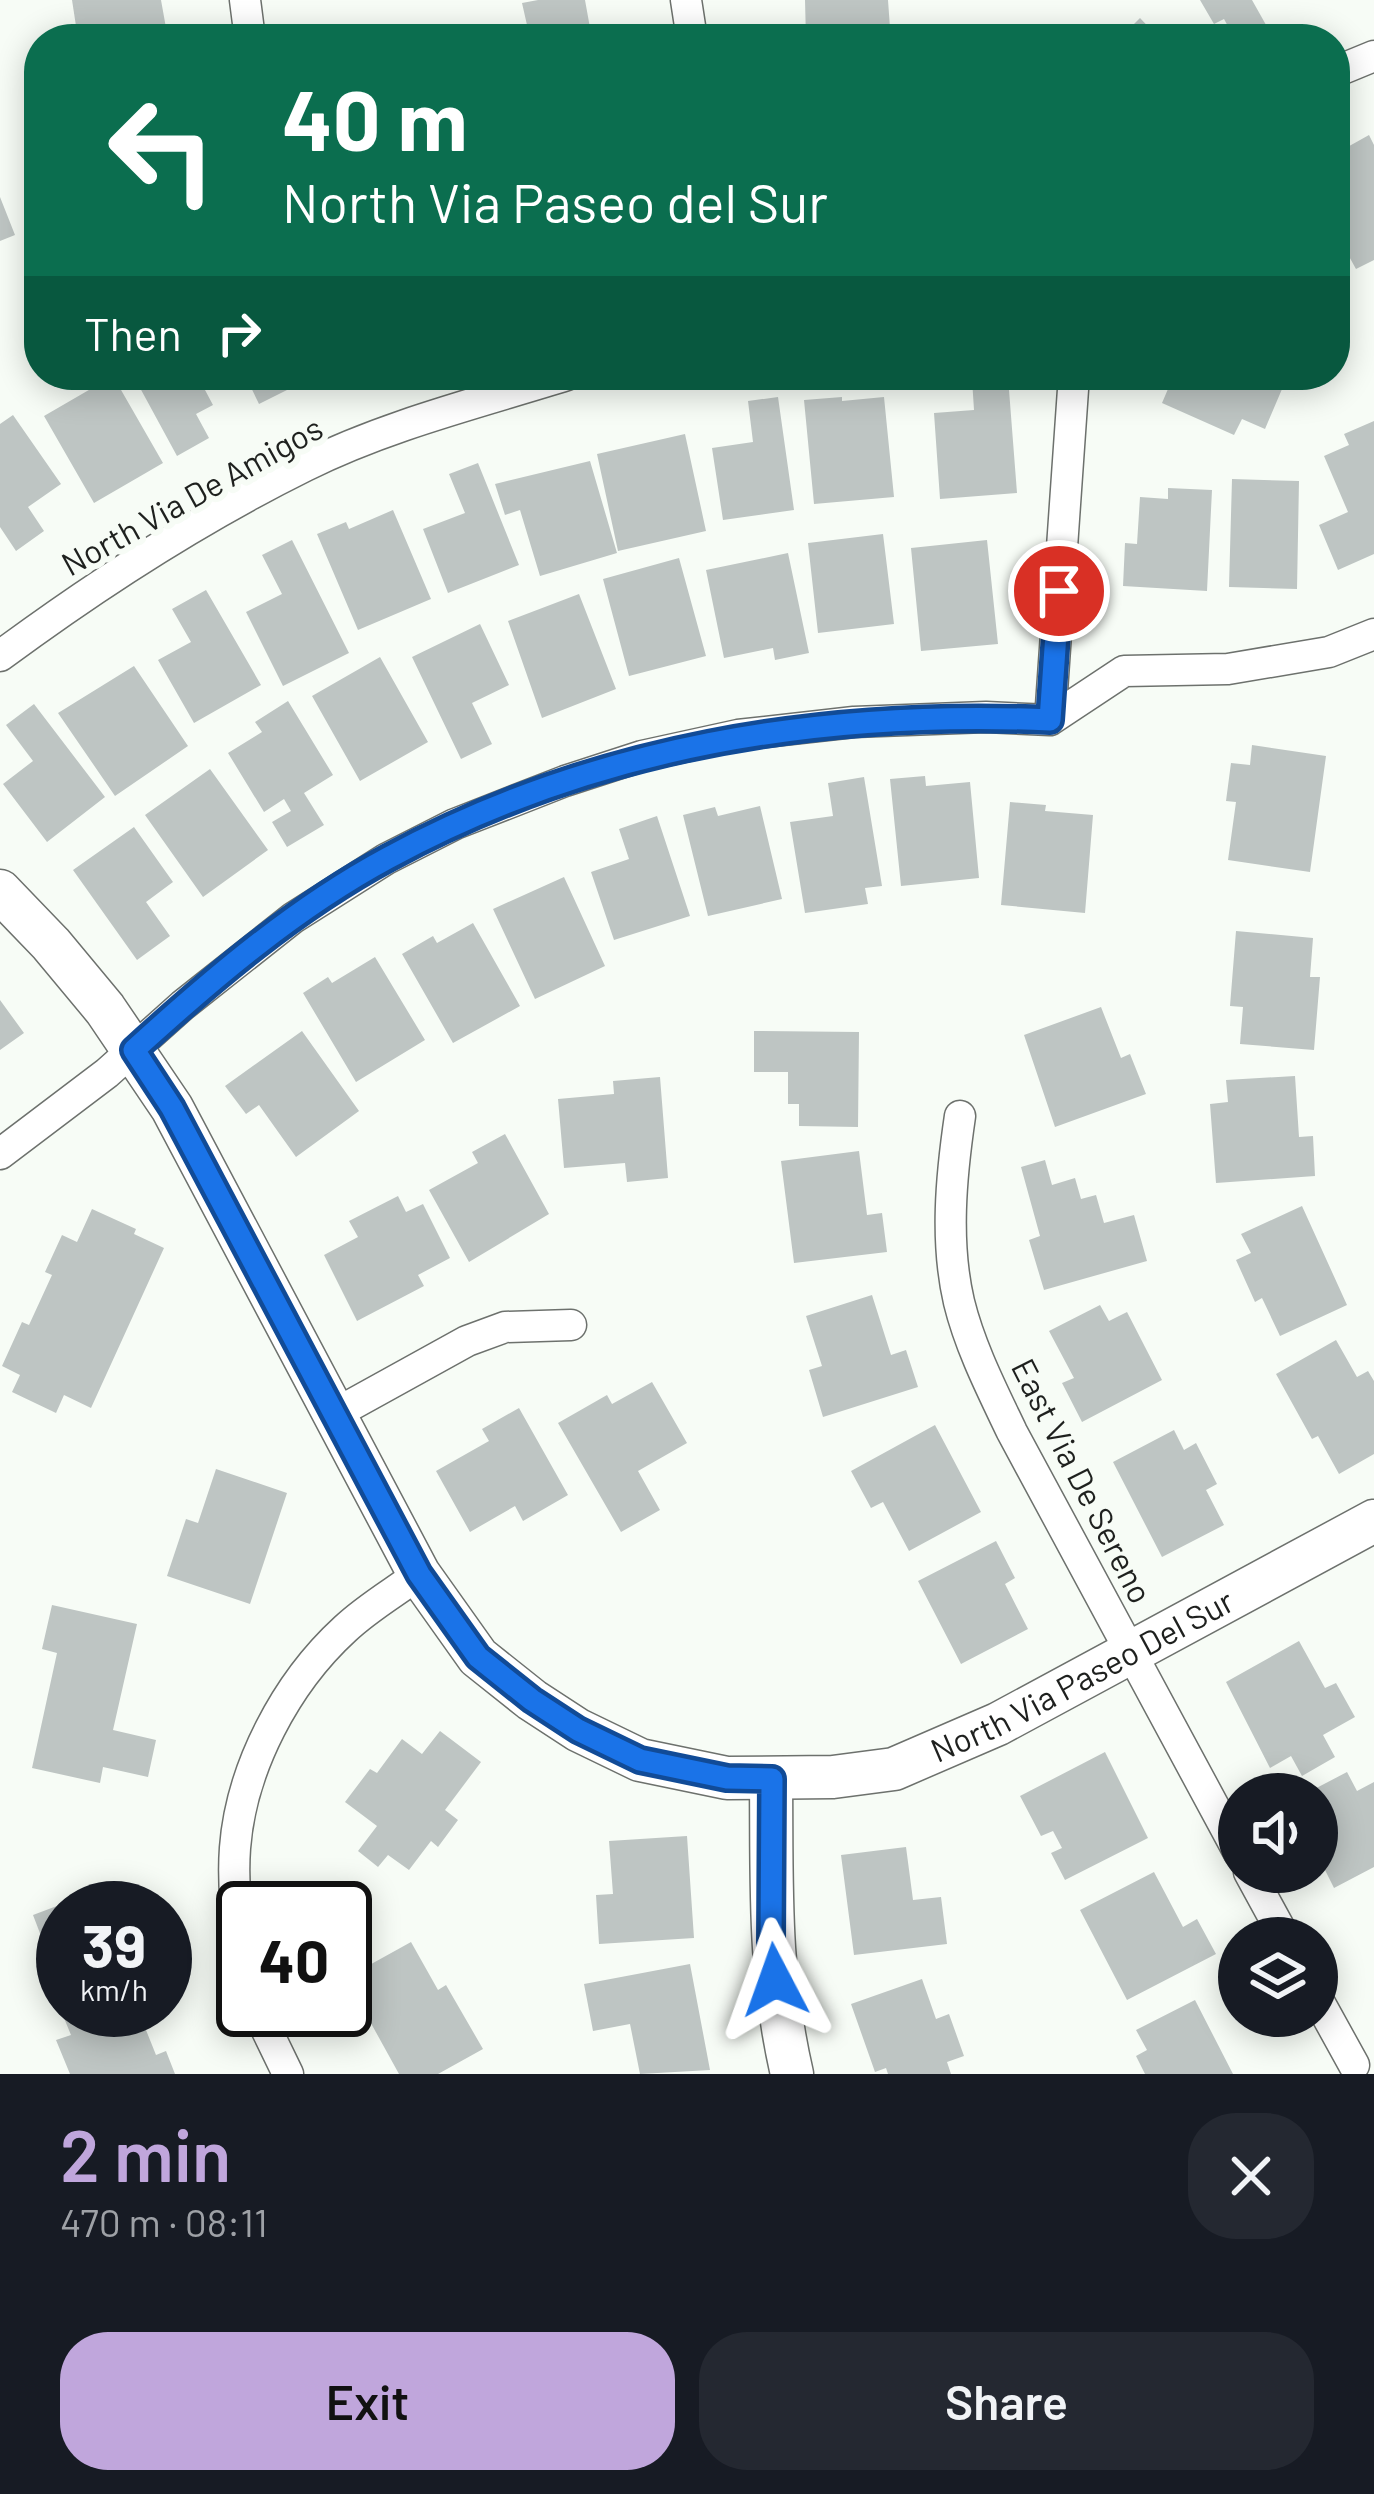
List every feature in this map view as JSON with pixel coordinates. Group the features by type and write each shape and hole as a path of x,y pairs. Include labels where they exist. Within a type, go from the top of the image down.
{"street":[{"name":"North Via De Amigos","path":"0,656 85,593 308,464 520,390"},
{"path":"1050,720 1073,390"},
{"path":"0,1154 293,919 386,859 455,824 565,782 642,756 738,735 854,722 986,717 1050,720 1124,670 1228,669 1329,652 1374,634"},
{"path":"0,891 64,960 172,1108 419,1574 478,1657 578,1730 640,1760 727,1778 772,1779 771,1943 779,2017 792,2074"},
{"name":"East Via De Sereno","path":"959,1116 951,1226 958,1301 980,1365 1218,1814"},
{"path":"333,1415 467,1341 505,1328 572,1325"},
{"name":"North Via Paseo Del Sur","path":"772,1779 832,1778 894,1768 998,1724 1374,1521"},
{"path":"235,1881 236,1843 252,1770 307,1668 346,1627 419,1574"},
{"path":"270,2037 288,2074"},
{"path":"1338,2037 1354,2066"}],"building":[{"path":"72,0 161,0 165,24 76,24"},
{"path":"585,0 589,24 527,24 522,3"},
{"path":"805,0 888,0 890,24 806,24"},
{"path":"1200,0 1252,0 1266,24 1227,24 1224,19 1214,24"},
{"path":"1369,135 1374,145 1374,260 1356,269 1350,258 1350,146"},
{"path":"0,197 15,235 0,241"},
{"path":"89,390 121,390 163,463 94,503 44,416"},
{"path":"141,390 205,390 213,405 196,414 209,438 177,456"},
{"path":"252,390 287,390 259,404"},
{"path":"973,390 1009,390 1017,493 940,499 934,413 974,410"},
{"path":"1168,390 1282,390 1265,429 1242,419 1234,435 1162,403"},
{"path":"778,397 794,510 723,520 712,448 753,442 748,401"},
{"path":"842,397 842,401 884,397 894,497 814,504 804,400"},
{"path":"13,415 61,484 28,507 44,531 16,551 0,527 0,424"},
{"path":"1374,421 1374,554 1338,570 1319,525 1348,512 1324,456 1349,445 1344,434"},
{"path":"685,434 706,531 618,551 597,454"},
{"path":"590,461 617,553 540,576 520,510 505,515 495,484"},
{"path":"478,463 519,565 448,593 423,529 465,513 449,474"},
{"path":"1232,479 1299,481 1297,589 1229,587"},
{"path":"1168,488 1212,490 1207,591 1123,586 1125,543 1137,544 1140,497 1168,499"},
{"path":"393,510 431,599 358,630 317,534 346,522 349,529"},
{"path":"883,534 894,624 818,633 808,543"},
{"path":"292,540 349,653 283,686 246,612 282,594 262,555"},
{"path":"987,540 998,644 921,651 911,548"},
{"path":"788,553 809,653 775,660 773,648 724,658 706,570"},
{"path":"679,558 706,656 629,676 603,579"},
{"path":"206,590 261,685 194,723 158,660 191,642 172,609"},
{"path":"579,594 616,689 542,718 508,621"},
{"path":"480,624 509,685 472,703 492,744 461,759 412,657"},
{"path":"380,657 428,742 360,781 312,696"},
{"path":"134,666 188,746 115,796 58,713"},
{"path":"288,701 333,775 304,793 324,825 287,847 272,822 291,811 284,799 264,812 228,753 262,732 255,722"},
{"path":"34,704 105,797 47,842 3,784 33,761 6,725"},
{"path":"1252,745 1326,756 1310,872 1228,860 1236,802 1226,801 1231,763 1250,765"},
{"path":"210,769 268,850 203,897 145,815"},
{"path":"925,776 926,786 970,782 979,878 901,886 890,779"},
{"path":"864,777 882,886 865,888 868,904 805,913 790,822 833,816 828,783"},
{"path":"1010,802 1093,815 1085,913 1001,905"},
{"path":"760,806 782,899 708,916 683,815 715,807 718,816"},
{"path":"657,816 690,916 614,940 591,872 629,859 619,829"},
{"path":"134,827 173,882 146,902 170,936 137,960 73,870"},
{"path":"564,877 605,966 535,999 493,909"},
{"path":"473,923 520,1006 453,1043 402,954 433,936 437,943"},
{"path":"1236,931 1313,938 1310,977 1320,977 1314,1050 1240,1044 1243,1007 1230,1006"},
{"path":"375,957 425,1040 356,1082 303,993 328,977 332,983"},
{"path":"0,1000 24,1033 0,1050"},
{"path":"1101,1007 1121,1058 1130,1054 1146,1094 1055,1127 1024,1035"},
{"path":"302,1031 359,1111 296,1157 259,1105 246,1114 225,1086"},
{"path":"754,1031 859,1032 858,1127 799,1126 799,1104 788,1104 788,1072 754,1072"},
{"path":"1295,1076 1299,1137 1313,1136 1315,1176 1216,1183 1210,1104 1228,1102 1226,1080"},
{"path":"660,1077 668,1178 627,1182 625,1163 564,1168 558,1099 614,1094 613,1081"},
{"path":"505,1134 549,1214 469,1262 429,1190 478,1163 472,1152"},
{"path":"859,1151 867,1215 882,1213 887,1252 794,1263 781,1161"},
{"path":"1045,1160 1052,1185 1075,1178 1081,1199 1096,1195 1104,1223 1134,1215 1147,1261 1044,1290 1029,1240 1040,1236 1021,1167"},
{"path":"398,1196 406,1212 423,1204 450,1258 418,1275 424,1286 357,1321 324,1255 358,1237 349,1221"},
{"path":"1302,1206 1347,1305 1280,1336 1262,1298 1255,1302 1236,1260 1251,1253 1241,1234"},
{"path":"92,1209 164,1248 91,1408 64,1395 56,1413 12,1392 20,1375 2,1366 22,1322 29,1325 52,1275 45,1272 62,1235 77,1242"},
{"path":"872,1295 891,1355 906,1350 918,1387 823,1417 809,1370 822,1366 806,1316"},
{"path":"1100,1305 1109,1321 1127,1312 1162,1380 1082,1422 1062,1383 1074,1378 1049,1331"},
{"path":"1336,1340 1357,1377 1368,1371 1374,1381 1374,1454 1339,1474 1318,1436 1312,1439 1276,1374"},
{"path":"652,1382 687,1443 638,1471 660,1510 621,1532 558,1423 607,1395 612,1404"},
{"path":"519,1408 568,1495 523,1521 515,1506 470,1532 436,1471 489,1441 482,1429"},
{"path":"935,1425 981,1512 909,1551 883,1502 871,1508 851,1471"},
{"path":"1174,1430 1184,1450 1196,1443 1217,1484 1206,1490 1224,1525 1162,1557 1113,1462"},
{"path":"216,1469 287,1493 250,1604 167,1576 186,1519 198,1523"},
{"path":"996,1541 1015,1578 1005,1584 1028,1629 961,1664 918,1581"},
{"path":"52,1605 137,1624 113,1730 156,1740 148,1777 103,1767 100,1783 32,1768 57,1653 42,1649"},
{"path":"1299,1641 1325,1688 1336,1683 1355,1717 1323,1735 1335,1757 1307,1773 1300,1773 1291,1756 1270,1768 1226,1682"},
{"path":"440,1731 481,1762 445,1810 458,1820 438,1847 431,1841 409,1870 388,1855 378,1867 358,1851 377,1826 345,1802 370,1769 377,1773 402,1739 422,1754"},
{"path":"1105,1752 1148,1838 1065,1880 1051,1853 1062,1848 1053,1831 1041,1836 1020,1796"},
{"path":"1347,1772 1357,1791 1374,1782 1374,1867 1338,1886 1338,1777"},
{"path":"687,1836 694,1938 599,1944 596,1895 613,1894 609,1841"},
{"path":"906,1847 913,1900 941,1897 947,1944 854,1955 841,1855"},
{"path":"1154,1872 1183,1927 1197,1919 1216,1954 1127,2000 1080,1910"},
{"path":"411,1942 438,1990 446,1985 483,2049 438,2074 399,2074 372,2025 372,1964"},
{"path":"690,1964 710,2070 640,2074 630,2024 593,2031 584,1984"},
{"path":"922,1979 936,2019 949,2014 964,2056 947,2062 951,2074 888,2074 886,2068 875,2072 851,2004"},
{"path":"1195,2000 1233,2074 1145,2074 1136,2056 1147,2050 1136,2030"},
{"path":"149,2037 156,2055 166,2051 175,2074 70,2074 56,2040"}],"route":[{"path":"775,1980 772,1779 727,1778 640,1760 578,1730 478,1657 419,1574 172,1108 134,1050 293,919 386,859 455,824 565,782 642,756 738,735 854,722 986,717 1050,720 1059,591"}]}
